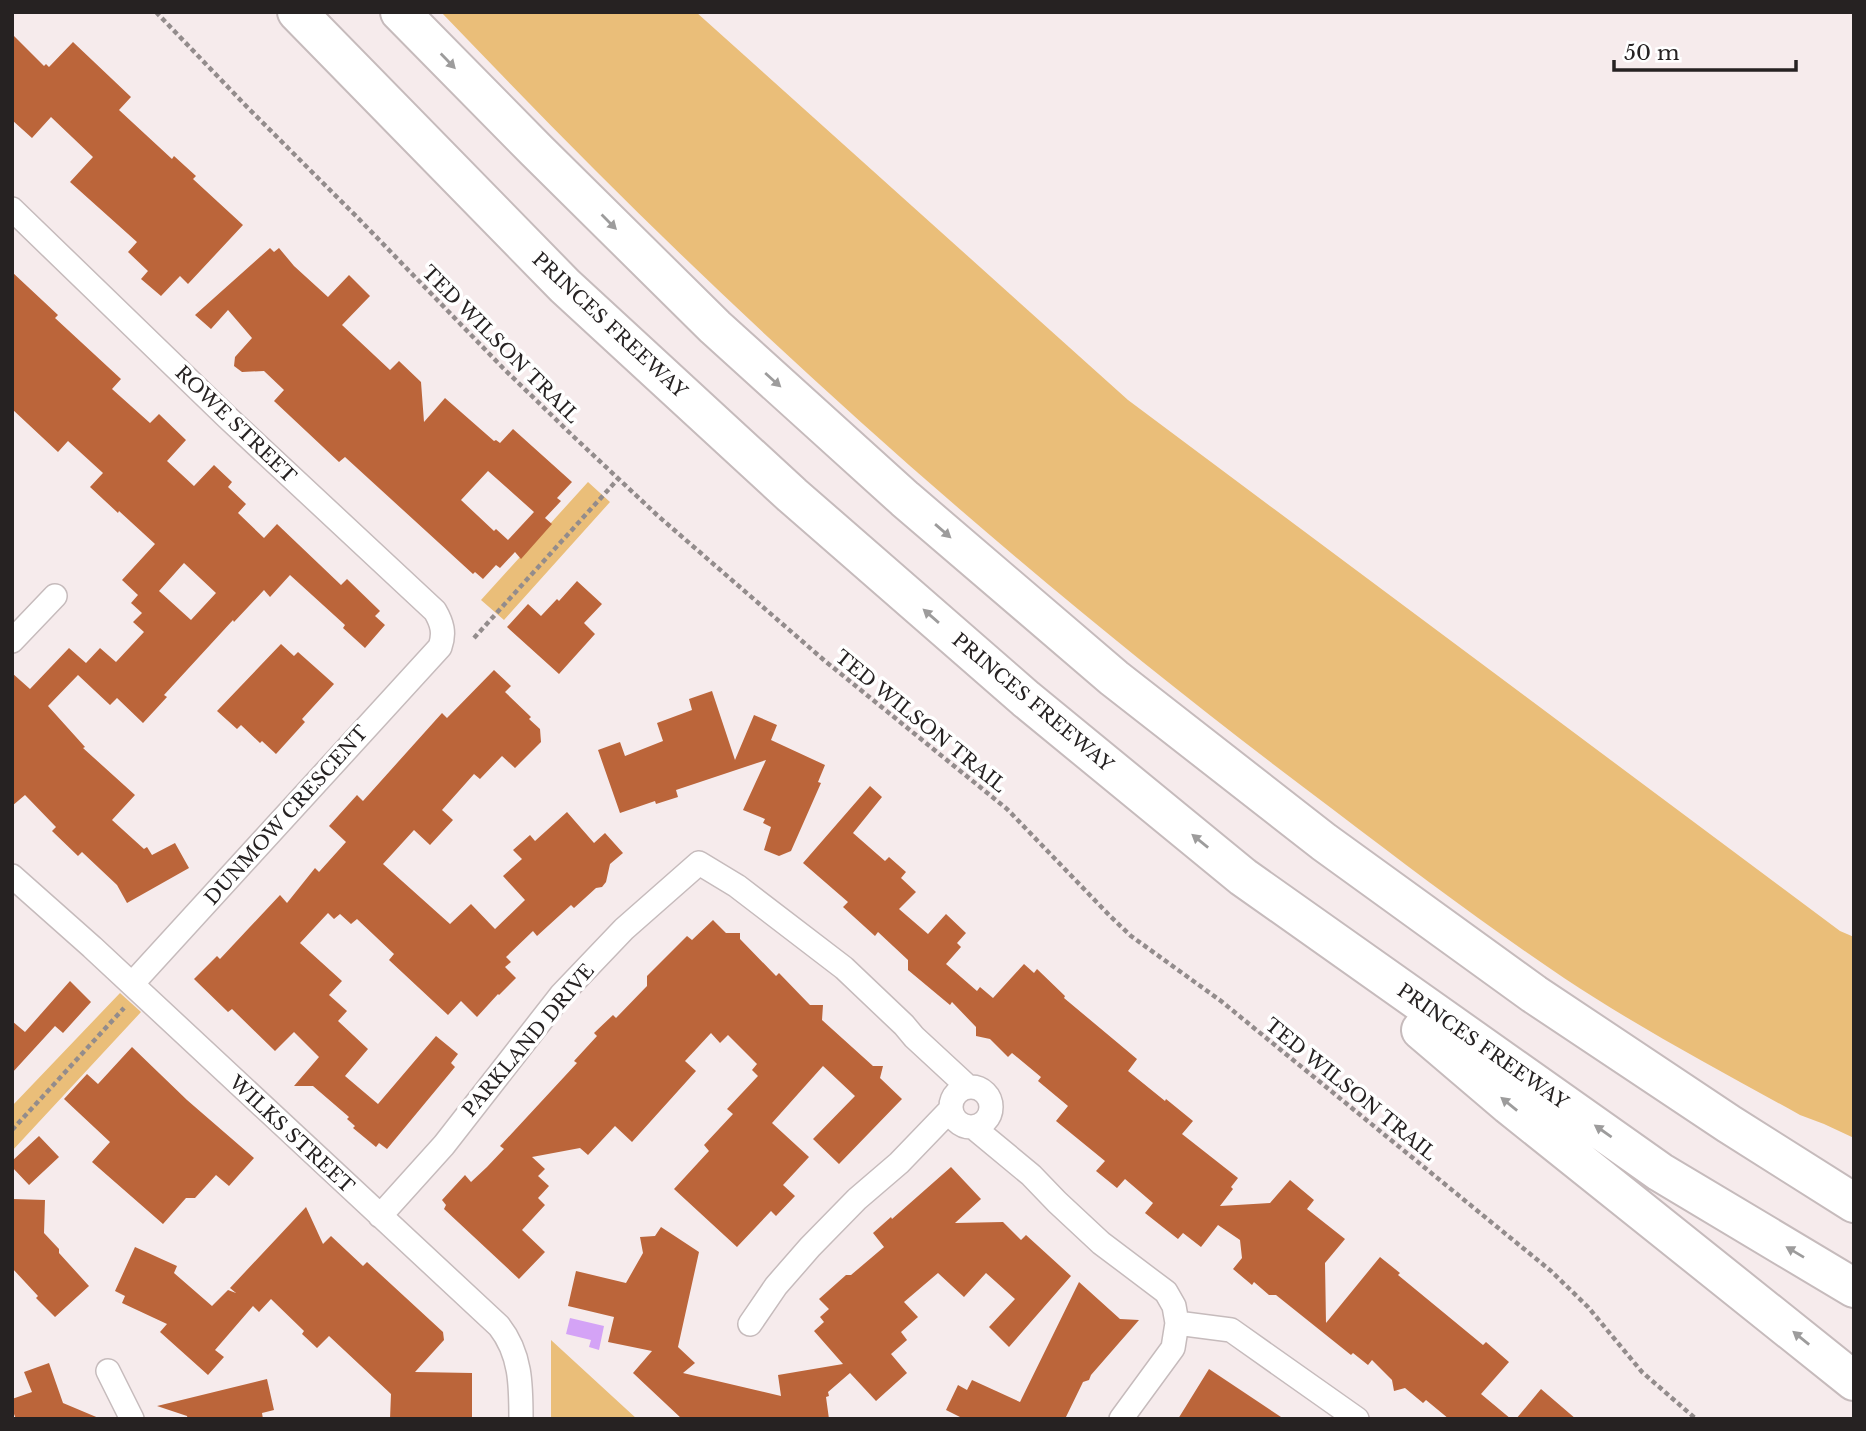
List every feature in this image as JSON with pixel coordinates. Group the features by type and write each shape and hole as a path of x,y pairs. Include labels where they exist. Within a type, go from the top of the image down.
{"highway":[{"name":"PRINCES FREEWAY","path":"297,12 565,286 792,495 1026,699 1243,877 1660,1172 1854,1287"},
{"path":"400,12 715,327 905,499 1114,678 1324,842 1534,993 1729,1124 1854,1203"},
{"path":"1243,877 1509,1105 1854,1381"},
{"path":"1534,993 1729,1105 1854,1171"}],"street":[{"name":"ROWE STREET","path":"12,209 228,418 435,611 443,631 440,647"},
{"path":"12,641 55,596"},
{"name":"DUNMOW CRESCENT","path":"130,993 440,647"},
{"name":"PARKLAND DRIVE","path":"380,1216 444,1145 561,995 624,929 699,863 737,886 844,968 904,1025 966,1110 1101,1243 1166,1292 1174,1306 1177,1323"},
{"name":"WILKS STREET","path":"12,876 130,993 488,1315 509,1338 519,1370 521,1419"},
{"path":"750,1324 776,1286 857,1199 966,1110"},
{"path":"1121,1419 1173,1348 1177,1323 1231,1330 1357,1419"},
{"path":"108,1371 132,1419"}],"path":[{"name":"TED WILSON TRAIL","path":"156,12 503,368 618,479 779,622 1007,809 1131,936 1221,1001 1551,1271 1588,1307 1642,1372 1696,1419"},
{"path":"474,638 618,479"},
{"path":"12,1130 130,993"}],"shaded area":[{"path":"441,12 696,12 1128,400 1840,931 1854,937 1854,1138 1800,1115 1651,1032 1564,978 1420,875 1142,661 954,504 771,340 595,170"},
{"path":"588,482 610,502 504,620 481,600"},
{"path":"120,993 141,1012 12,1151 12,1106"},
{"path":"570,1318 604,1326 599,1350 589,1347 591,1340 566,1334"},
{"path":"551,1340 637,1419 551,1419"}],"building":[{"path":"12,34 44,66 46,64 49,67 73,42 131,97 119,110 172,159 174,156 196,176 193,179 243,225 188,284 180,276 161,296 141,279 148,271 128,252 137,242 70,182 93,157 51,117 32,138 12,120"},
{"path":"270,248 274,252 279,248 294,266 328,297 349,275 370,296 342,325 390,370 399,361 421,382 424,422 445,398 494,441 500,443 513,429 572,482 557,498 561,501 545,518 552,524 521,559 515,552 500,568 496,565 483,579 475,572 473,574 345,457 339,462 274,401 284,390 264,371 242,372 234,366 235,357 252,338 228,310 211,329 195,315","holes":["488,471 534,512 508,540 496,529 494,531 461,500"]},
{"path":"12,272 58,315 55,318 121,379 112,389 150,423 159,414 186,440 167,461 194,486 214,465 232,482 228,487 246,504 238,513 264,538 277,524 341,585 347,579 380,611 375,616 385,625 365,648 343,628 345,625 290,575 270,597 264,590 234,622 233,620 164,695 167,697 143,723 117,698 110,705 78,675 48,706 85,747 83,748 135,795 112,820 144,849 147,847 152,855 175,843 189,868 127,903 117,885 82,852 78,856 52,831 56,827 25,795 12,806 12,673 30,689 69,648 86,663 100,648 116,662 144,632 133,622 142,613 131,603 138,595 122,580 155,544 90,487 103,473 68,441 58,452 12,409","holes":["184,563 216,593 191,620 159,591"]},
{"path":"577,581 602,604 584,623 595,634 559,674 507,627 528,604 541,616"},
{"path":"281,644 294,656 298,652 334,684 302,719 305,722 276,754 241,725 237,729 217,711"},
{"path":"494,670 511,686 505,692 540,729 541,742 515,768 502,756 480,779 474,774 442,810 453,820 430,845 414,830 383,864 450,924 471,904 495,929 525,900 503,876 522,859 513,850 530,835 535,841 567,812 594,843 605,833 623,853 610,864 606,882 602,887 596,888 574,908 571,905 537,936 533,931 506,957 511,962 505,967 516,978 477,1017 461,1001 448,1015 389,960 394,954 357,919 351,924 340,914 334,919 328,913 300,943 342,981 329,995 347,1011 338,1021 368,1049 345,1076 378,1104 436,1036 458,1054 451,1063 455,1067 387,1149 379,1143 376,1147 353,1128 355,1126 347,1119 349,1117 313,1086 294,1086 319,1057 294,1032 275,1051 232,1009 228,1012 194,979 217,956 220,959 280,895 287,903 315,868 319,872 346,842 329,826 357,795 363,801 442,713 447,718"},
{"path":"712,691 735,760 754,715 777,725 771,740 825,765 818,782 821,783 791,851 779,856 764,850 771,827 763,823 765,819 743,810 766,760 676,790 678,797 656,804 655,801 620,813 598,750 620,742 625,756 663,741 657,723 692,710 689,699"},
{"path":"870,786 882,797 853,833 885,861 889,857 906,872 901,878 916,892 899,909 928,934 946,914 966,933 957,943 961,947 946,964 977,991 980,987 993,998 1024,964 1034,973 1037,969 1064,998 1137,1059 1128,1071 1193,1121 1182,1134 1238,1178 1220,1206 1270,1203 1290,1180 1314,1200 1307,1209 1345,1239 1325,1263 1326,1323 1380,1257 1483,1345 1486,1342 1509,1362 1481,1394 1511,1419 1449,1419 1426,1400 1423,1403 1405,1388 1394,1391 1392,1380 1372,1360 1368,1365 1353,1353 1351,1355 1276,1295 1269,1295 1254,1282 1252,1285 1233,1269 1242,1258 1240,1240 1218,1225 1201,1247 1183,1233 1178,1239 1145,1213 1153,1203 1125,1179 1117,1188 1096,1171 1105,1161 1056,1121 1068,1106 1038,1081 1041,1077 1012,1053 1008,1057 990,1039 976,1036 976,1027 952,1002 950,1005 908,970 908,960 878,932 875,936 843,907 848,902 803,863"},
{"path":"713,920 726,933 740,933 740,939 776,976 779,973 810,1005 823,1005 822,1020 873,1066 883,1066 880,1078 902,1099 839,1164 813,1139 855,1096 823,1066 772,1123 809,1157 783,1185 795,1196 776,1216 771,1211 737,1247 674,1189 709,1151 704,1145 733,1114 727,1109 758,1076 752,1070 757,1064 728,1035 720,1043 711,1033 685,1061 696,1071 632,1142 615,1126 588,1155 580,1148 532,1157 545,1169 538,1176 549,1186 538,1198 545,1205 522,1230 545,1252 519,1279 444,1209 446,1205 442,1200 465,1175 471,1182 487,1167 504,1149 500,1146 577,1063 574,1061 597,1036 594,1033 613,1015 616,1018 647,986 647,976 687,936 692,940"},
{"path":"70,981 91,1002 63,1033 55,1026 12,1073 12,1021 25,1032"},
{"path":"132,1047 187,1100 254,1158 229,1186 216,1175 195,1198 186,1198 163,1224 92,1162 110,1142 64,1099 87,1074 98,1084"},
{"path":"39,1136 59,1157 29,1185 12,1167 12,1161"},
{"path":"951,1167 981,1199 955,1223 1003,1222 1021,1240 1026,1235 1071,1276 1009,1347 989,1327 1015,1299 986,1273 964,1297 938,1273 904,1302 918,1317 901,1332 907,1340 891,1354 907,1373 876,1401 850,1373 828,1392 829,1396 826,1397 829,1419 682,1419 633,1373 652,1351 608,1342 614,1317 568,1306 576,1271 626,1283 643,1253 640,1237 655,1236 661,1227 699,1252 678,1347 695,1363 683,1373 781,1396 778,1375 843,1364 814,1331 824,1322 820,1317 829,1309 819,1299 884,1247 873,1233"},
{"path":"13,1199 45,1200 44,1233 89,1286 55,1317 12,1268"},
{"path":"306,1207 323,1244 331,1236 363,1266 367,1262 443,1332 444,1340 415,1372 472,1373 472,1419 390,1419 391,1394 329,1336 317,1348 302,1334 304,1331 271,1299 259,1312 253,1306 215,1350 224,1357 208,1375 160,1332 167,1324 122,1303 125,1296 115,1291 135,1247 177,1266 174,1273 212,1306 228,1290 236,1293 230,1288"},
{"path":"1079,1282 1120,1319 1139,1320 1089,1380 1083,1382 1065,1419 964,1419 946,1410 958,1385 967,1390 972,1380 1020,1402"},
{"path":"49,1363 63,1403 101,1419 16,1419 12,1399 32,1392 24,1372"},
{"path":"1209,1369 1284,1419 1178,1419"},
{"path":"267,1379 274,1410 262,1413 263,1419 188,1419 187,1416 157,1406"},
{"path":"1541,1389 1576,1419 1516,1419"}]}
